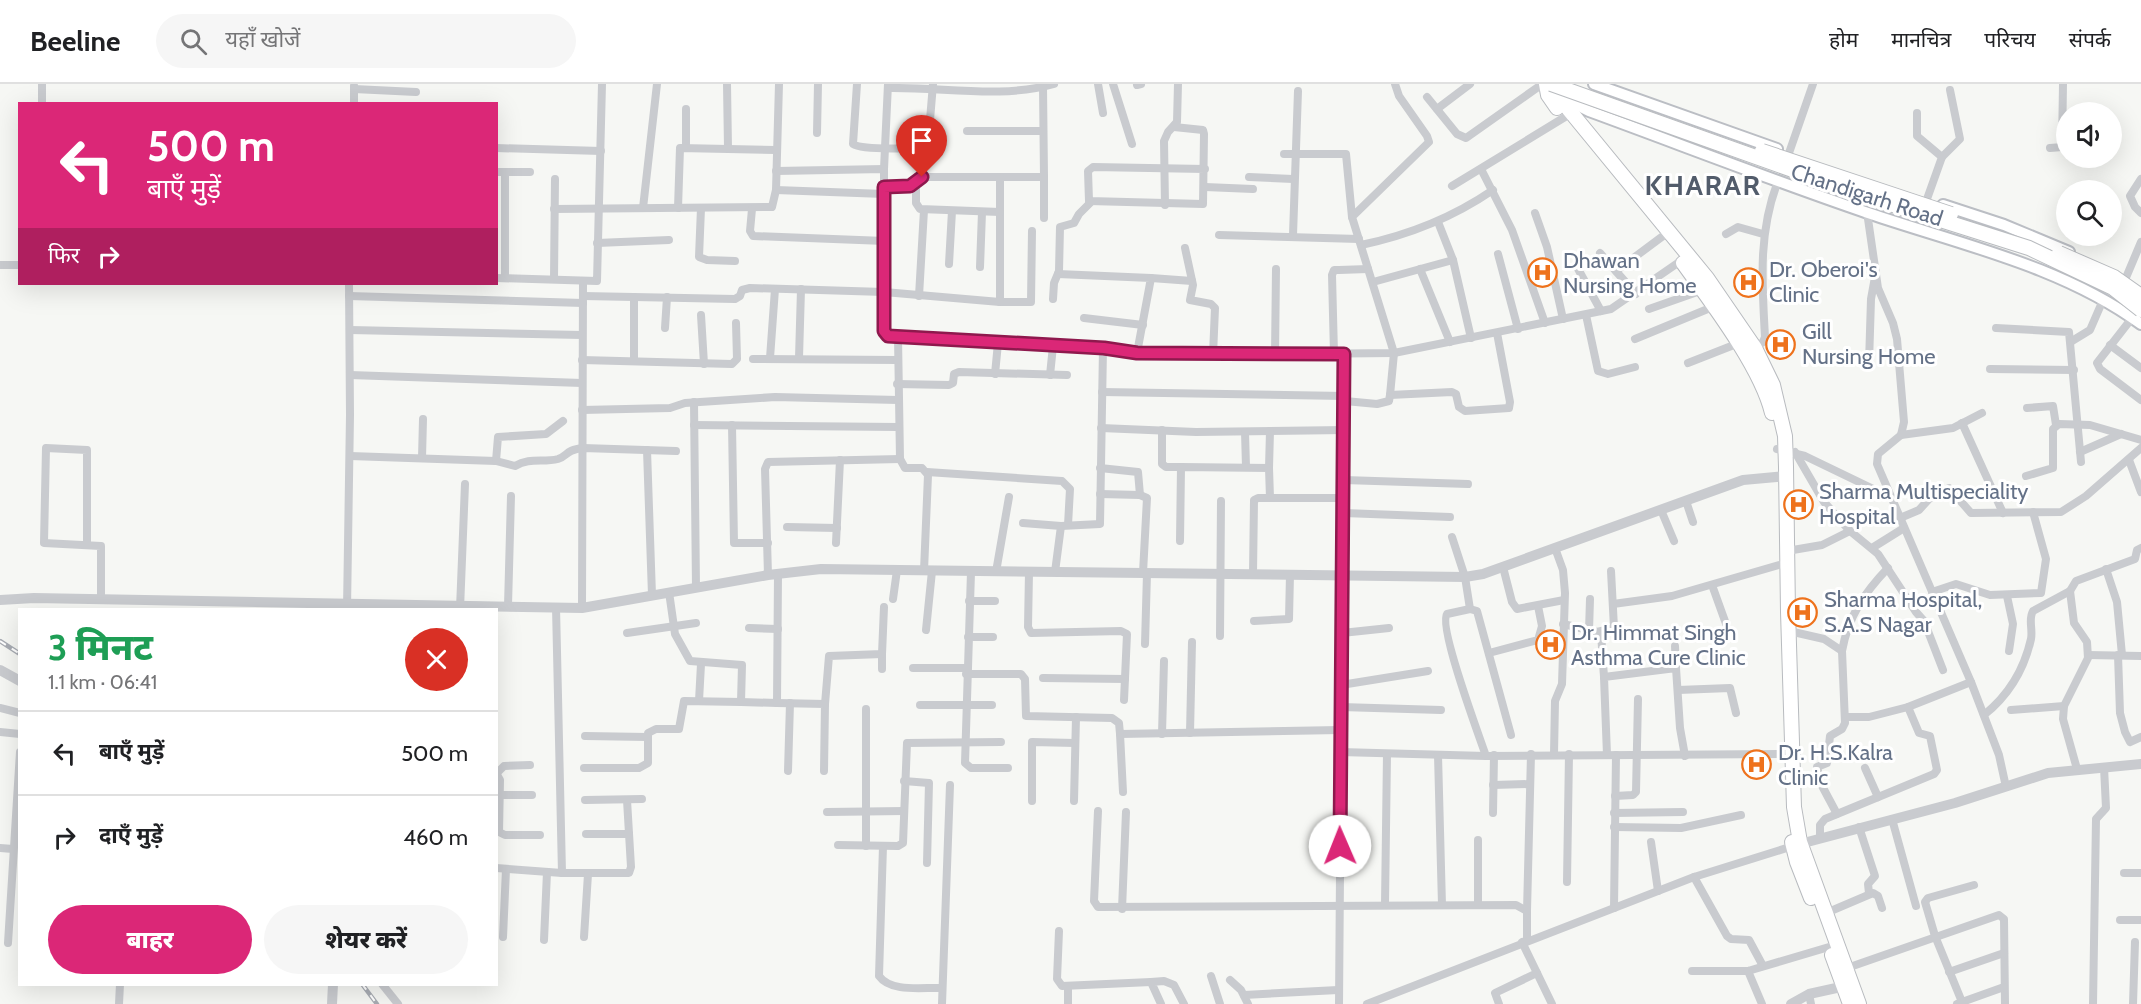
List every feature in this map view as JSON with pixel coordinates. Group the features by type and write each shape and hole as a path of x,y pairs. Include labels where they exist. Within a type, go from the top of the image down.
{"highway":[{"path":"1573,84 1806,166 2037,243 2114,277 2141,296"},
{"path":"1548,86 1553,104 1663,236 1685,258 1703,290 1739,343 1769,402 1786,450"},
{"path":"1548,86 1580,122 1755,348 1773,385 1781,413 1786,450 1782,476 1779,565 1784,792 1796,844 1829,947 1847,986 1859,1004"},
{"name":"Chandigarh Road","path":"1548,86 1868,197 2030,248 2112,288 2138,317"},
{"path":"1580,122 1589,111"},
{"path":"1782,476 1787,551 1792,777 1796,844 1826,913 1847,970 1850,1004"}],"main road":[{"path":"1594,84 2015,230 2099,264 2141,290"},
{"path":"1548,86 1589,111 1867,213 2023,264 2138,317"},
{"path":"1867,213 1878,183"}],"street":[{"path":"42,84 42,102"},
{"path":"530,172 501,172 501,278 597,281 602,84"},
{"path":"643,208 657,84"},
{"path":"727,84 728,148"},
{"path":"554,208 772,207 776,190 775,150 779,84"},
{"path":"816,133 818,84"},
{"path":"857,84 854,144 860,148 920,148 928,144 933,86"},
{"path":"1054,84 1043,87 1019,87 1005,93 933,86 888,86 884,169 884,331 888,336 1104,348 1137,353 1213,355 1394,353 1602,311 1636,294 1685,258"},
{"path":"1098,84 1103,113"},
{"path":"1113,84 1132,144"},
{"path":"1165,205 1165,136 1174,127 1178,117 1178,84"},
{"path":"1352,218 1429,142 1399,96 1395,84"},
{"path":"1437,109 1470,84"},
{"path":"1789,153 1813,84"},
{"path":"2050,148 2062,147 2063,84"},
{"path":"1427,97 1457,134 1466,138 1548,86"},
{"path":"1043,87 1044,218"},
{"path":"1927,199 1942,157 1960,139 1950,90"},
{"path":"1293,235 1293,179 1298,91"},
{"path":"354,93 416,92"},
{"path":"686,109 686,147"},
{"path":"1917,113 1917,136 1942,157"},
{"path":"1452,186 1565,117"},
{"path":"1053,299 1054,283 1058,274 1060,226 1074,223 1091,202 1203,204 1205,169 1203,130 1174,127"},
{"path":"967,131 1042,131"},
{"path":"498,148 601,151"},
{"path":"678,208 680,148 775,150"},
{"path":"1102,392 1345,399 1377,404 1389,401 1394,353 1352,218 1346,154 1284,154"},
{"path":"1091,202 1088,198 1089,168 1205,169"},
{"path":"776,171 884,169"},
{"path":"1480,170 1493,190 1512,230 1545,323"},
{"path":"776,190 884,190 910,186 916,179 922,177 1044,177"},
{"path":"1000,177 1000,302"},
{"path":"1249,177 1293,179"},
{"path":"2141,178 2130,196 2134,207 2141,213"},
{"path":"554,279 555,179"},
{"path":"916,179 916,203 924,210 999,212"},
{"path":"1755,348 1765,337 1761,266 1763,234 1778,181"},
{"path":"1205,187 1253,189"},
{"path":"1219,235 1293,235 1360,242 1388,240 1438,222 1493,190"},
{"path":"701,208 699,257 707,260 735,261"},
{"path":"752,208 750,231 753,236 885,241"},
{"path":"919,296 924,210"},
{"path":"949,264 952,211"},
{"path":"980,267 982,212"},
{"path":"1535,213 1550,258 1563,319"},
{"path":"1867,213 1875,274 1897,339 1904,422 1901,435"},
{"path":"1438,222 1454,260 1471,338"},
{"path":"1726,234 1738,227 1763,234"},
{"path":"349,296 735,299 746,288 884,292 1000,302 1031,302 1032,231"},
{"path":"1616,271 1663,236"},
{"path":"597,243 669,240"},
{"path":"2125,280 2141,242"},
{"path":"1185,248 1192,281 1190,300 1211,304 1215,308 1213,355"},
{"path":"1600,253 1636,294"},
{"path":"1498,254 1518,329"},
{"path":"1373,282 1454,260"},
{"path":"0,264 18,265"},
{"path":"1577,267 1602,311"},
{"path":"1275,355 1276,269"},
{"path":"1334,354 1332,275 1334,270 1368,269"},
{"path":"1420,269 1450,342"},
{"path":"1058,274 1192,281"},
{"path":"1869,363 1871,299 1875,274"},
{"path":"1137,353 1151,278"},
{"path":"582,608 583,281"},
{"path":"347,606 350,456 349,285"},
{"path":"770,358 774,289"},
{"path":"799,358 801,289"},
{"path":"1649,309 1703,290"},
{"path":"634,297 634,361"},
{"path":"664,328 667,297"},
{"path":"2072,340 2090,330 2103,300"},
{"path":"1635,339 1715,306"},
{"path":"701,315 704,364"},
{"path":"1586,315 1598,371 1608,374 1635,367"},
{"path":"2138,317 2110,345 2098,360 2098,366 2141,400"},
{"path":"1084,318 1143,326"},
{"path":"582,360 704,364 736,362 736,323"},
{"path":"1996,328 2066,331 2071,334 2081,462"},
{"path":"350,330 582,335"},
{"path":"1390,395 1452,392 1456,394 1460,407 1465,411 1509,408 1510,402 1497,333"},
{"path":"898,337 898,428 900,459 905,468 922,468 927,472 1062,481 1070,489 1055,572"},
{"path":"995,374 998,343"},
{"path":"1688,363 1739,343"},
{"path":"2110,345 2141,368"},
{"path":"1050,375 1053,346"},
{"path":"1023,523 1065,526 1100,524 1104,348"},
{"path":"1339,1004 1344,354"},
{"path":"753,359 897,360"},
{"path":"1990,369 2074,370"},
{"path":"897,384 949,385 953,383 956,373 1067,375"},
{"path":"350,375 582,383"},
{"path":"582,410 670,408 694,402 775,397 898,400"},
{"path":"694,402 696,588"},
{"path":"2026,476 2053,468 2053,432 2056,425 2053,406 2027,408"},
{"path":"1982,413 1953,428 1901,435 1878,454 1876,459 2000,755 2006,787"},
{"path":"422,458 423,419"},
{"path":"496,461 498,437 546,434 563,421"},
{"path":"1962,423 2003,513"},
{"path":"2056,425 2079,423 2141,440"},
{"path":"694,425 898,428"},
{"path":"732,425 734,543 768,543"},
{"path":"1101,428 1245,432 1345,430"},
{"path":"1162,430 1162,464 1166,467 1269,468"},
{"path":"1270,431 1270,498"},
{"path":"1245,432 1246,468"},
{"path":"2080,452 2121,434"},
{"path":"87,545 87,450 46,448 44,543 101,546 101,599"},
{"path":"1900,518 1919,510 1929,499 1949,488 1971,513 2061,512 2086,496 2141,448"},
{"path":"350,456 496,461 516,466 523,461 559,459 570,449 676,451"},
{"path":"647,450 652,595"},
{"path":"1786,450 1890,497"},
{"path":"1786,450 1824,502 1850,531 1872,548 1888,568 1924,621 1943,670"},
{"path":"777,703 778,629 768,543 765,469 768,462 900,459"},
{"path":"836,543 840,460"},
{"path":"2129,460 2141,492"},
{"path":"1180,541 1181,467"},
{"path":"1100,468 1138,472 1140,495"},
{"path":"926,630 927,472"},
{"path":"0,600 101,599 347,606 582,608 773,574 821,569 1465,577 1503,567 1743,480 1782,476"},
{"path":"1344,480 1468,484"},
{"path":"460,607 465,484"},
{"path":"1100,494 1140,495 1145,496 1148,502 1145,644"},
{"path":"508,606 511,496"},
{"path":"996,572 1009,497"},
{"path":"1253,574 1254,501 1258,498 1344,498"},
{"path":"1220,636 1221,501"},
{"path":"1686,501 1694,522"},
{"path":"1661,510 1674,541"},
{"path":"2033,512 2046,559 2041,593 2045,604"},
{"path":"1344,513 1450,517"},
{"path":"787,527 837,528"},
{"path":"1872,548 1904,528"},
{"path":"1787,551 1822,545 1850,531"},
{"path":"1452,537 1465,577 1470,609"},
{"path":"1554,754 1556,701 1562,684 1564,600 1563,570 1555,548"},
{"path":"1984,715 2000,701 2018,677 2031,638 2031,612 2070,591 2076,581 2135,559 2137,550 2141,548"},
{"path":"1613,604 1664,597 1779,565"},
{"path":"1503,567 1514,607 1523,609 1564,600"},
{"path":"1837,814 1821,784 1817,767 1827,763 1828,739 1844,727 1846,717 1842,651 1850,621 1861,599 1888,568"},
{"path":"2106,569 2117,602 2123,727 2130,742 2141,737"},
{"path":"893,599 897,570"},
{"path":"1563,624 1601,633 1614,628 1611,571"},
{"path":"971,572 964,742 967,766 1008,768"},
{"path":"1029,572 1029,631 1035,633 1125,632 1124,700"},
{"path":"1254,621 1289,619 1290,574"},
{"path":"1932,592 1956,584 1979,594 2007,596 2041,593"},
{"path":"1712,585 1730,635"},
{"path":"2070,591 2074,623 2087,642 2088,654 2064,706 2063,719 2077,770"},
{"path":"669,592 672,626 687,658 701,664 741,664 741,702"},
{"path":"2007,596 2013,624 2009,651"},
{"path":"1589,631 1590,599"},
{"path":"969,601 995,601"},
{"path":"1489,653 1538,640 1542,626 1539,606"},
{"path":"556,607 562,873"},
{"path":"882,669 884,607"},
{"path":"1493,813 1490,755 1444,621 1447,614 1470,609 1477,611 1511,735"},
{"path":"627,633 696,623"},
{"path":"749,628 778,629"},
{"path":"1341,633 1389,628"},
{"path":"1789,631 1824,639 1842,651"},
{"path":"1601,633 1615,796 1614,908"},
{"path":"968,637 993,637"},
{"path":"1190,733 1192,642"},
{"path":"1675,646 1680,728 1686,756"},
{"path":"2088,654 2140,653"},
{"path":"824,771 825,704 829,656 882,654"},
{"path":"1162,734 1164,661"},
{"path":"699,701 701,664"},
{"path":"913,668 1021,674 1025,679 1026,716 1112,718 1119,723 1123,792"},
{"path":"1604,677 1676,668"},
{"path":"0,670 18,680"},
{"path":"1341,685 1428,671"},
{"path":"1043,678 1125,679"},
{"path":"1846,717 1869,717 1908,706 1971,682"},
{"path":"1678,690 1730,688 1736,713"},
{"path":"1615,796 1633,795 1636,792 1638,699"},
{"path":"584,768 639,768 648,763 646,737 651,730 679,729 684,701 825,704"},
{"path":"788,771 790,703"},
{"path":"920,705 992,705"},
{"path":"1820,837 1822,822 1878,796 1934,774 1937,770 1930,736 1919,733 1908,706"},
{"path":"2011,710 2064,706"},
{"path":"1341,707 1441,710"},
{"path":"0,708 18,712"},
{"path":"866,709 866,846"},
{"path":"1074,801 1076,717"},
{"path":"1120,734 1340,730"},
{"path":"0,732 18,734"},
{"path":"585,736 646,737"},
{"path":"838,845 898,846 903,843 907,743 1001,742"},
{"path":"1032,801 1032,742 1075,743"},
{"path":"1340,752 1686,756 1783,754"},
{"path":"1385,904 1387,754"},
{"path":"1438,754 1442,905"},
{"path":"1531,754 1525,941 1537,974 1552,1004"},
{"path":"1567,882 1569,754"},
{"path":"1367,1004 1694,877 1796,844 2006,787 2023,779 2077,770 2141,764"},
{"path":"498,771 504,766 530,765"},
{"path":"2093,1004 2096,819 2106,808 2104,767"},
{"path":"1865,768 1878,796"},
{"path":"498,773 500,775 498,829 501,834 540,835"},
{"path":"8,943 18,780"},
{"path":"904,781 928,783 927,863"},
{"path":"1493,785 1530,784"},
{"path":"950,785 942,1004 951,1004"},
{"path":"500,795 532,795"},
{"path":"585,800 642,799"},
{"path":"502,937 501,869 588,874 629,873 631,867 627,800"},
{"path":"827,812 904,811"},
{"path":"1098,811 1095,904 1098,907 1122,909 1478,904 1521,906 1527,911"},
{"path":"1122,909 1126,812"},
{"path":"1614,813 1683,812"},
{"path":"1614,827 1681,828 1741,815"},
{"path":"1892,819 1916,906"},
{"path":"1859,827 1875,876 1868,884 1869,893"},
{"path":"586,834 629,834"},
{"path":"1478,840 1478,904"},
{"path":"1651,842 1658,891"},
{"path":"883,846 879,976 895,986 942,988"},
{"path":"0,848 13,849"},
{"path":"544,940 547,872"},
{"path":"2124,873 2141,873"},
{"path":"584,937 588,874"},
{"path":"1694,877 1726,936 1731,939 1749,940 1763,966"},
{"path":"1974,885 1928,898 1926,905 1935,936 1959,1003 2004,987"},
{"path":"1826,913 1869,893 1876,894 1882,908"},
{"path":"1847,970 1935,936 1999,915 2004,919 2005,1004"},
{"path":"2120,920 2141,920"},
{"path":"1059,931 1057,979 1062,986 1164,981 1174,985 1184,1004"},
{"path":"2133,1004 2137,966 2134,942"},
{"path":"1692,971 1748,971 1829,947"},
{"path":"1949,972 2004,953"},
{"path":"1748,971 1762,1004"},
{"path":"1499,1004 1496,993 1537,974"},
{"path":"1211,976 1220,1004"},
{"path":"1230,980 1244,995 1248,1004"},
{"path":"1151,982 1161,1004"},
{"path":"119,1004 120,986"},
{"path":"332,1004 333,986"},
{"path":"384,986 398,1004"},
{"path":"1068,986 1068,1004"},
{"path":"1791,1004 1847,986"},
{"path":"1244,995 1338,990"}],"railway":[{"path":"0,641 18,653"},
{"path":"364,986 377,1004"}],"place":[{"name":"Dhawan Nursing Home","path":"1542,273"},
{"name":"Dr. Oberoi's Clinic","path":"1748,282"},
{"name":"Gill Nursing Home","path":"1781,344"},
{"name":"Sharma Multispeciality Hospital","path":"1798,504"},
{"name":"Sharma Hospital, S.A.S Nagar","path":"1803,612"},
{"name":"Dr. Himmat Singh Asthma Cure Clinic","path":"1550,645"},
{"name":"Dr. H.S.Kalra Clinic","path":"1757,765"}],"district":[{"name":"KHARAR","path":"1703,185"}],"route":[{"path":"922,177 910,186 884,187 884,331 888,336 1104,348 1137,353 1344,354 1340,846"}]}
